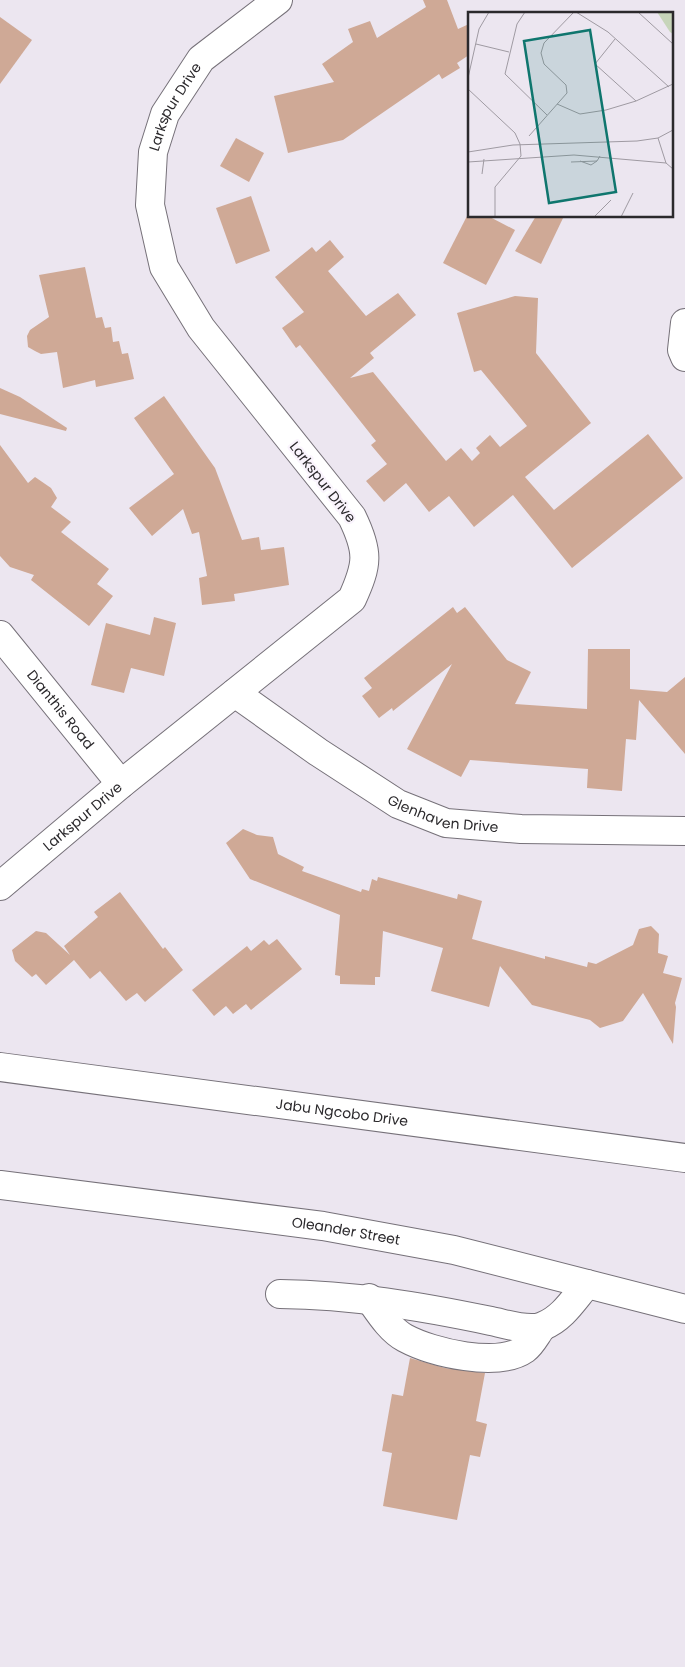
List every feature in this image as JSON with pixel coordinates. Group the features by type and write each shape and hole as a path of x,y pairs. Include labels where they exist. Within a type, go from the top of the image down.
{"street":[{"name":"Larkspur Drive","path":"0,886 121,784 352,599 364,572 364,541 352,517 201,328 164,267 150,204 152,152 165,114 202,59 278,0"},
{"path":"685,323 682,350 685,357"},
{"name":"Dianthis Road","path":"0,635 121,784"},
{"name":"Glenhaven Drive","path":"236,693 318,752 398,804 446,823 521,829 685,831"},
{"name":"Jabu Ngcobo Drive","path":"0,1067 685,1158"},
{"name":"Oleander Street","path":"0,1185 323,1226 454,1250 685,1309"},
{"path":"369,1298 386,1322 404,1338 431,1348 475,1358 506,1356 526,1348 542,1327 559,1317 587,1284"},
{"path":"280,1294 369,1298 408,1303 519,1327 542,1327"}],"building":[{"path":"423,0 447,0 458,29 468,24 468,56 457,63 460,68 442,79 439,74 343,140 288,153 274,96 334,82 322,64 353,42 348,29 370,21 377,38 426,7"},
{"path":"0,17 32,40 0,84"},
{"path":"236,138 264,153 249,182 220,166"},
{"path":"251,196 270,251 236,264 216,208"},
{"path":"467,216 468,218 492,218 515,230 486,285 443,263"},
{"path":"535,218 563,218 541,264 515,251"},
{"path":"330,240 344,257 328,271 366,316 398,293 416,315 370,353 374,358 350,378 373,372 446,461 461,448 472,461 480,453 476,448 490,435 500,447 527,426 481,370 474,372 457,313 515,296 538,298 536,353 591,423 525,477 554,510 648,434 683,478 572,568 513,495 474,527 449,496 429,512 406,483 384,502 366,481 387,464 371,445 376,441 300,345 296,348 282,328 304,312 275,277 312,247 316,252"},
{"path":"85,267 96,318 102,317 105,328 111,327 113,342 119,341 122,354 128,353 134,379 96,387 95,380 63,388 57,352 41,354 35,351 28,347 27,336 30,330 49,317 39,275"},
{"path":"0,388 20,397 67,428 66,431 0,414"},
{"path":"164,396 215,468 242,540 259,537 261,550 284,547 289,585 234,594 235,601 202,605 199,578 207,576 199,532 192,534 183,509 152,536 129,508 174,474 134,418"},
{"path":"0,445 28,483 35,477 51,488 57,498 51,507 71,522 61,532 109,569 97,584 113,596 89,626 31,580 34,575 10,567 0,556"},
{"path":"453,607 457,613 465,607 507,660 531,672 515,704 587,709 588,649 630,649 630,689 667,692 685,677 685,754 639,700 636,740 626,739 622,791 587,788 588,769 470,760 461,777 407,749 452,664 393,711 392,708 379,718 362,696 372,688 364,678"},
{"path":"154,617 176,623 164,676 131,668 124,693 91,685 106,623 150,635"},
{"path":"243,829 257,835 273,837 278,854 304,867 302,871 361,892 362,889 369,891 372,879 377,881 378,877 457,899 458,894 482,901 472,939 545,959 545,956 587,967 588,962 596,964 633,945 639,929 651,926 659,934 658,953 668,956 663,973 682,978 675,1003 673,1044 643,993 623,1021 600,1028 590,1020 532,1005 500,966 489,1007 431,991 443,948 383,931 380,977 375,977 375,985 340,984 340,976 335,975 340,915 250,879 226,843"},
{"path":"120,892 163,949 165,947 183,970 145,1002 137,993 126,1001 100,971 90,979 74,960 46,985 36,974 32,977 15,961 12,950 36,931 46,933 70,955 64,946 98,917 94,912"},
{"path":"277,939 302,969 251,1010 246,1004 233,1014 226,1006 214,1016 192,990 247,946 251,951 264,940 269,945"},
{"path":"410,1358 445,1368 485,1373 476,1421 487,1424 480,1457 470,1455 457,1520 383,1506 392,1453 382,1451 392,1394 403,1396"}]}
